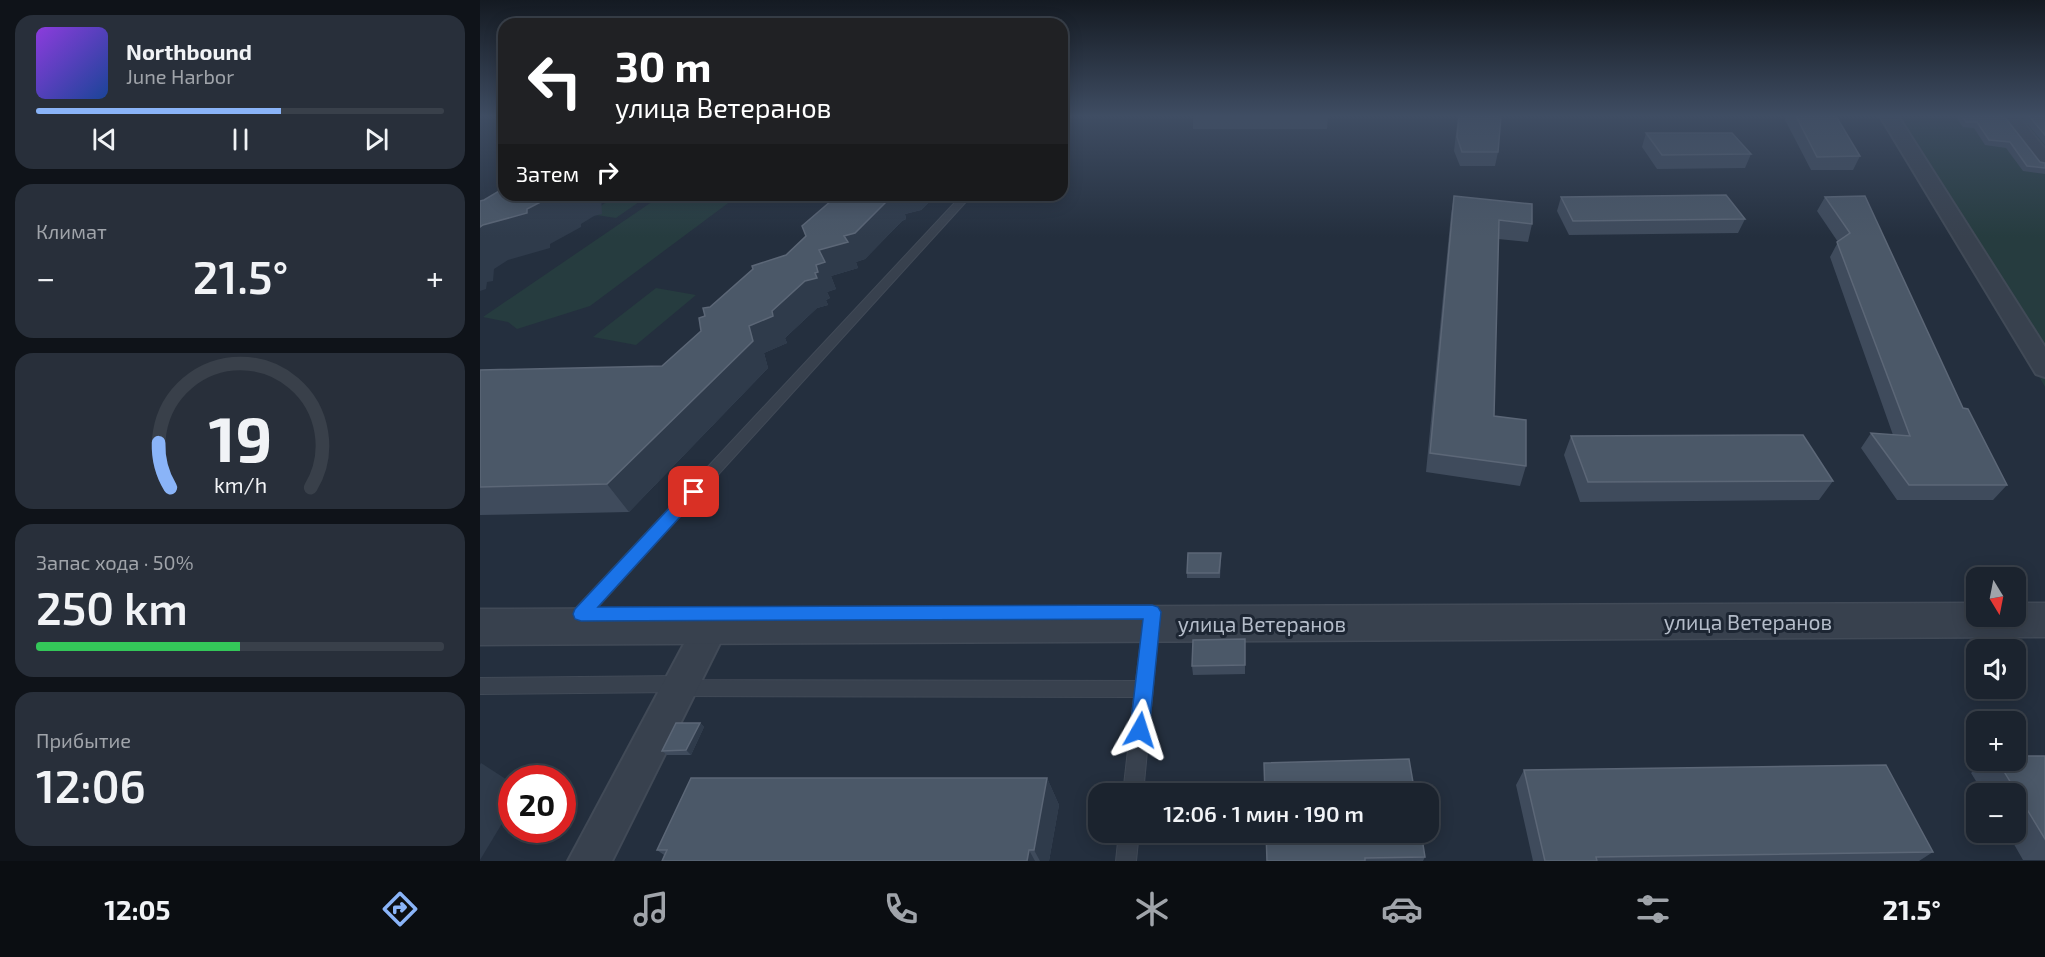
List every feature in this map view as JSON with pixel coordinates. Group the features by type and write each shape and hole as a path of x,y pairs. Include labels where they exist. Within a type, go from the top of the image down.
{"street":[{"path":"1914,156 2045,368"},
{"name":"улица Ветеранов","path":"480,627 1152,618 1966,611"},
{"path":"2026,611 2045,611"},
{"name":"улица Ветеранов","path":"480,616 581,614 2045,620"},
{"path":"589,861 712,625"}],"lane":[{"path":"581,614 961,201"},
{"path":"1134,783 1152,618"},
{"path":"480,686 1144,688"},
{"path":"1126,861 1128,843"}],"green space":[{"path":"1916,156 2045,156 2045,387"},
{"path":"608,201 640,201 616,218 589,214"},
{"path":"653,201 731,201 590,306 517,329 508,322 483,317"},
{"path":"656,288 696,295 636,345 593,337"}],"building":[{"path":"2020,156 2035,156 2040,162 2045,163 2045,168 2027,166"},
{"path":"498,192 498,201 542,201 527,209 527,213 480,227 480,201"},
{"path":"1726,195 1745,219 1573,221 1561,197"},
{"path":"1454,196 1532,204 1532,224 1499,220 1494,416 1526,420 1526,466 1430,453"},
{"path":"1865,196 1963,408 1968,409 2007,485 1909,485 1871,433 1910,436 1837,242 1850,233 1825,197"},
{"path":"831,201 887,201 855,233 844,236 848,242 819,250 825,262 816,265 817,278 805,281 772,311 773,316 749,326 753,341 607,484 480,487 480,370 662,366 701,331 699,318 705,316 703,308 710,307 753,269 752,266 786,255 806,236 802,226"},
{"path":"1803,435 1833,481 1588,482 1571,436"},
{"path":"1188,553 1221,553 1219,573 1187,573"},
{"path":"1245,639 1245,665 1192,666 1193,640"},
{"path":"676,723 700,723 686,750 662,751"},
{"path":"2026,756 2045,756 2045,839 2026,808 2026,783 2011,783 2004,771 2026,771"},
{"path":"1409,759 1413,783 1265,783 1264,763"},
{"path":"1886,765 1933,852 1596,857 1597,861 1545,861 1524,770"},
{"path":"691,778 1047,778 1034,850 1029,850 1027,861 662,861 667,850 657,850"},
{"path":"1266,843 1423,843 1425,857 1365,858 1365,861 1267,861"}],"route":[{"path":"694,492 581,614 1152,612 1140,730"}]}
